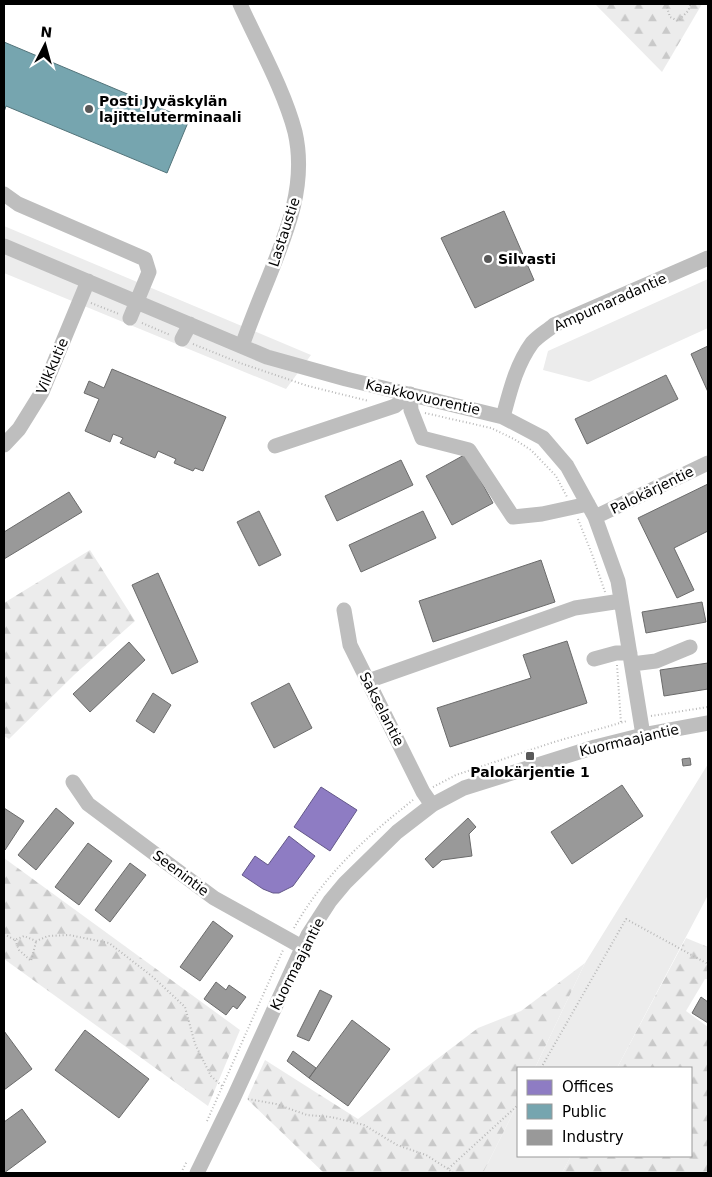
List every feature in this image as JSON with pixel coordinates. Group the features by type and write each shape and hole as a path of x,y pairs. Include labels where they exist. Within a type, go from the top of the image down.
{"street":[{"name":"Lastaustie","path":"240,4 285,102 295,134 298,162 297,193 287,230 242,346"},
{"path":"4,194 18,204 146,259 149,272 130,318"},
{"name":"Kaakkovuorentie","path":"4,246 242,346 293,365 503,417 543,438 567,466 618,580 615,602 643,735"},
{"name":"Ampumaradantie","path":"503,417 518,365 533,341 554,326 708,258"},
{"name":"Vilkkutie","path":"4,445 19,429 42,392 88,281"},
{"path":"182,339 190,324"},
{"path":"410,394 411,410"},
{"path":"275,446 395,406 410,394"},
{"name":"Palokärjentie","path":"411,410 422,438 469,450 513,517 586,510 708,462"},
{"path":"368,681 575,608 615,602"},
{"name":"Sakselantie","path":"344,610 350,645 432,805"},
{"path":"594,659 626,657 656,661 690,647"},
{"name":"Kuormaajantie","path":"197,1173 234,1097 302,946 330,901 397,832 432,805 464,788 596,746 708,723"},
{"name":"Seenintie","path":"72,782 88,804 214,898 302,946"}],"path":[{"path":"666,4 670,17 678,21 688,11 691,4"},
{"path":"80,298 240,363 308,386 374,402"},
{"path":"411,410 491,428 531,450 586,510 592,554 615,602"},
{"path":"621,723 626,657"},
{"path":"206,1122 288,939 306,907 325,881 371,833 424,792 456,774 554,742 639,718 708,707"},
{"path":"542,1067 626,919 708,964"},
{"path":"4,934 15,940 19,950 31,961 36,941"},
{"path":"15,940 24,936 36,941 48,936 69,935 109,943 153,977 185,1007 195,1044 211,1076 234,1097 276,1104 308,1115 331,1117 364,1125 397,1145 426,1155 452,1173"},
{"path":"448,1169 517,1107"},
{"path":"181,1173 190,1157"}],"green space":[{"path":"595,4 702,4 662,72"},
{"path":"4,226 311,355 286,389 4,273"},
{"path":"708,279 708,328 589,382 543,370 548,351"},
{"path":"90,550 135,621 74,675 9,739 4,736 4,603"},
{"path":"708,764 708,895 618,1067 535,1067 585,963"},
{"path":"4,858 240,1030 208,1106 4,959"},
{"path":"686,938 708,947 708,979 705,979 686,1011 708,1027 708,1173 562,1173 570,1157 692,1157 692,1067 618,1067"},
{"path":"585,963 535,1067 517,1067 517,1105 483,1173 324,1173 247,1099 265,1060 358,1119 478,1028 521,1011"},
{"path":"517,1105 517,1157 570,1157 562,1173 483,1173"}],"building: Offices":[{"path":"321,787 357,810 330,851 294,827"},
{"path":"289,836 315,856 293,886 279,893 273,893 263,889 242,875 255,856 268,865"}],"building: Public":[{"name":"Posti Jyväskylän lajitteluterminaali","path":"4,42 189,120 167,173 6,106 4,112"}],"building: Industry":[{"name":"Silvasti","path":"504,211 534,280 475,308 441,238"},
{"path":"708,346 708,392 691,354"},
{"path":"112,369 226,417 203,471 195,468 193,471 174,463 176,459 158,451 155,458 120,443 123,438 113,434 110,442 85,431 99,399 84,393 89,381 104,388"},
{"path":"666,375 678,399 587,444 575,419"},
{"path":"466,454 493,503 452,525 426,476"},
{"path":"401,460 413,485 337,521 325,496"},
{"path":"708,484 708,531 674,548 694,590 677,598 638,518"},
{"path":"69,492 82,512 4,559 4,532"},
{"path":"259,511 281,555 259,566 237,522"},
{"path":"423,511 436,538 361,572 349,545"},
{"path":"541,560 555,602 433,642 419,601"},
{"path":"158,573 198,662 172,674 132,585"},
{"path":"702,602 706,622 646,633 642,612"},
{"path":"567,641 587,703 450,747 437,708 531,678 523,655"},
{"path":"129,642 145,660 90,712 73,694"},
{"path":"708,663 708,689 664,696 660,670"},
{"path":"289,683 312,728 274,748 251,703"},
{"path":"153,693 171,705 154,733 136,721"},
{"path":"690,758 691,765 683,766 682,759"},
{"path":"622,785 643,816 572,864 551,832"},
{"path":"4,808 24,821 5,850 4,849"},
{"path":"56,808 74,823 36,870 18,855"},
{"path":"468,818 476,827 469,834 472,856 442,860 433,868 425,859"},
{"path":"88,843 112,861 79,905 55,887"},
{"path":"130,863 146,875 110,922 95,910"},
{"path":"213,921 233,936 200,981 180,967"},
{"path":"216,982 226,990 229,985 246,997 237,1009 233,1006 226,1015 204,999"},
{"path":"320,990 332,996 309,1041 297,1036"},
{"path":"701,997 708,1002 708,1023 692,1013"},
{"path":"352,1020 390,1049 348,1106 309,1078"},
{"path":"85,1030 149,1079 119,1118 55,1070"},
{"path":"4,1031 32,1069 4,1090"},
{"path":"293,1051 316,1068 309,1078 287,1061"},
{"path":"22,1109 46,1142 4,1173 4,1122"}],"place":[{"name":"Posti Jyväskylän lajitteluterminaali","path":"89,109"},
{"name":"Silvasti","path":"488,259"},
{"name":"Palokärjentie 1","path":"530,756"}]}
